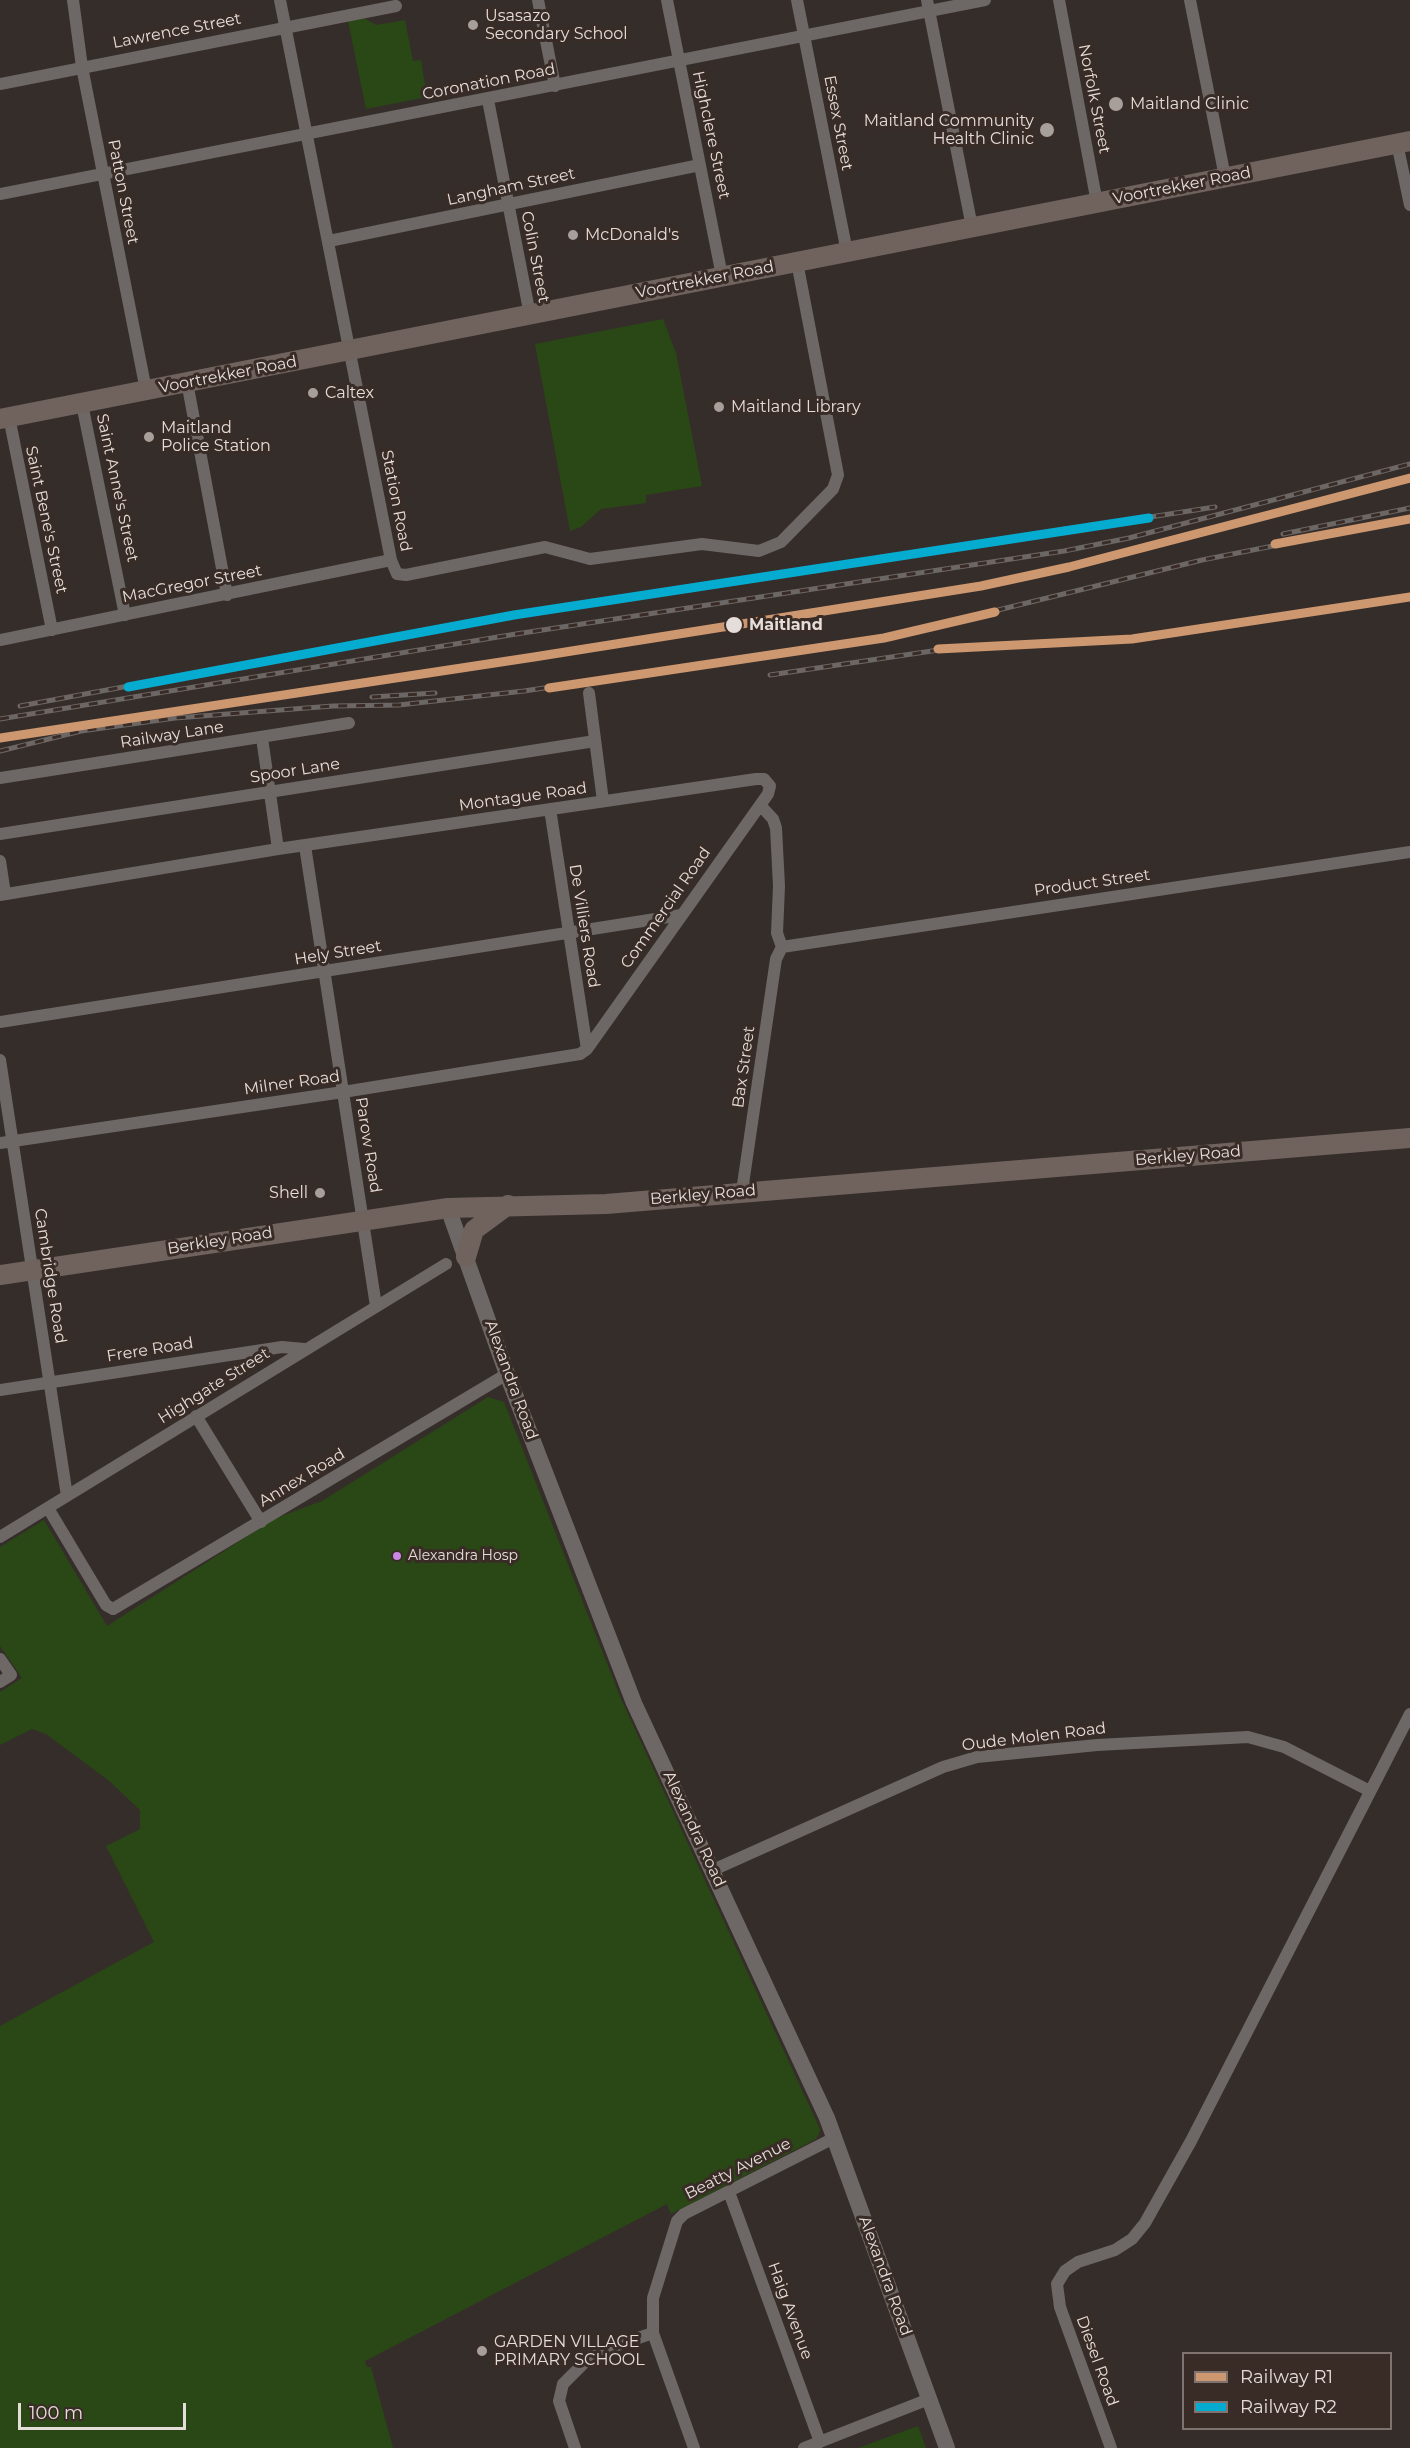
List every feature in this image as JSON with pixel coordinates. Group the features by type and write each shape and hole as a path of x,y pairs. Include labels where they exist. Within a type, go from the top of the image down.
{"main road":[{"name":"Voortrekker Road","path":"4,418 350,352 722,276 1404,142"},
{"name":"Berkley Road","path":"0,1275 448,1208 606,1204 742,1191 1410,1138"},
{"path":"466,1257 474,1230 508,1205"}],"street":[{"name":"Patton Street","path":"73,0 82,67 146,390"},
{"name":"Station Road","path":"280,0 394,571 403,575 545,547 590,559 702,544 759,551 781,542 820,503 838,479 797,262"},
{"path":"538,0 555,86"},
{"name":"Highclere Street","path":"667,0 722,276"},
{"name":"Essex Street","path":"797,0 847,252"},
{"name":"Coronation Road","path":"0,194 678,62 804,36 928,5 985,0"},
{"name":"Norfolk Street","path":"1059,0 1097,203"},
{"path":"1190,0 1225,177"},
{"path":"928,5 972,227"},
{"name":"Lawrence Street","path":"0,84 285,26 396,6"},
{"name":"Colin Street","path":"488,100 530,315"},
{"path":"1404,142 1410,205"},
{"name":"Langham Street","path":"329,241 700,165"},
{"path":"188,382 228,595"},
{"name":"Saint Anne's Street","path":"82,404 125,615"},
{"name":"Saint Bene's Street","path":"4,418 52,630"},
{"name":"MacGregor Street","path":"0,640 391,560"},
{"path":"589,693 603,801"},
{"name":"Railway Lane","path":"0,778 349,723"},
{"path":"262,738 278,849"},
{"name":"Spoor Lane","path":"0,834 595,741"},
{"name":"Montague Road","path":"0,861 3,894 278,849 756,778 765,779 770,786"},
{"name":"Commercial Road","path":"587,1049 759,805 770,786"},
{"path":"759,805 773,819 776,828 779,886 777,933 781,948"},
{"name":"De Villiers Road","path":"550,809 567,934 587,1049"},
{"name":"Parow Road","path":"305,846 376,1306"},
{"name":"Product Street","path":"781,948 1410,852"},
{"name":"Hely Street","path":"0,1022 681,915"},
{"name":"Bax Street","path":"742,1191 776,959 781,948"},
{"name":"Milner Road","path":"6,1142 343,1092 580,1054 587,1049"},
{"name":"Cambridge Road","path":"0,1060 6,1142 32,1270 67,1496"},
{"name":"Alexandra Road","path":"448,1208 507,1374 634,1703 713,1870 834,2138 947,2448"},
{"name":"Highgate Street","path":"0,1537 446,1264"},
{"name":"Frere Road","path":"0,1390 282,1347 304,1350"},
{"name":"Annex Road","path":"48,1508 106,1605 112,1609 507,1374"},
{"path":"196,1416 261,1522"},
{"path":"0,1659 11,1675 0,1682"},
{"path":"1370,1791 1410,1714"},
{"name":"Oude Molen Road","path":"713,1870 943,1767 977,1757 1097,1745 1248,1737 1284,1747 1370,1791"},
{"name":"Diesel Road","path":"1111,2448 1060,2307 1057,2284 1065,2271 1078,2262 1114,2250 1132,2239 1145,2223 1196,2130 1370,1791"},
{"name":"Beatty Avenue","path":"694,2448 653,2333 653,2298 677,2221 684,2214 834,2138"},
{"name":"Haig Avenue","path":"729,2192 820,2442"},
{"path":"575,2448 559,2401 563,2384 594,2353 653,2333"},
{"path":"804,2448 929,2399"}],"green space":[{"path":"364,18 376,25 405,20 413,61 421,60 427,97 366,109 348,21"},
{"path":"663,319 676,353 702,486 646,495 646,503 601,509 581,527 570,531 535,344"},
{"path":"488,1397 504,1402 621,1699 820,2129 819,2134 816,2139 671,2214 667,2204 365,2361 367,2367 371,2367 393,2448 0,2448 0,2026 154,1942 106,1846 140,1829 140,1810 108,1780 46,1734 32,1729 0,1745 0,1692 22,1678 0,1646 0,1547 44,1520 107,1626 276,1518 322,1501"},
{"path":"918,2426 926,2448 858,2448"}],"railway":[{"path":"0,719 516,634 1064,551 1129,538 1410,464"},
{"path":"20,706 514,615 1215,507"},
{"path":"1283,534 1410,508"},
{"path":"0,751 81,731 175,718 333,706 399,705 524,691 884,638 1202,560 1410,519"},
{"path":"770,675 959,647 1132,639 1410,597"},
{"path":"336,688 438,671"},
{"path":"372,697 435,693"},
{"path":"192,709 275,695"},
{"path":"0,738 55,729"}],"rail line":[{"name":"R1","path":"0,738 981,586 1069,567 1410,478"},
{"name":"R2","path":"128,687 514,615 1149,518"},
{"name":"R1","path":"1275,544 1410,519"},
{"name":"R1","path":"938,649 1132,639 1410,597"},
{"name":"R1","path":"549,688 884,638 995,612"}],"place":[{"name":"Usasazo Secondary School","path":"473,25"},
{"name":"Maitland Clinic","path":"1116,104"},
{"name":"Maitland Community Health Clinic","path":"1047,130"},
{"name":"McDonald's","path":"573,235"},
{"name":"Caltex","path":"313,393"},
{"name":"Maitland Library","path":"719,407"},
{"name":"Maitland Police Station","path":"149,437"},
{"name":"Maitland","path":"734,625"},
{"name":"Shell","path":"320,1193"},
{"name":"Alexandra Hosp","path":"397,1556"},
{"name":"GARDEN VILLAGE PRIMARY SCHOOL","path":"482,2351"}]}
